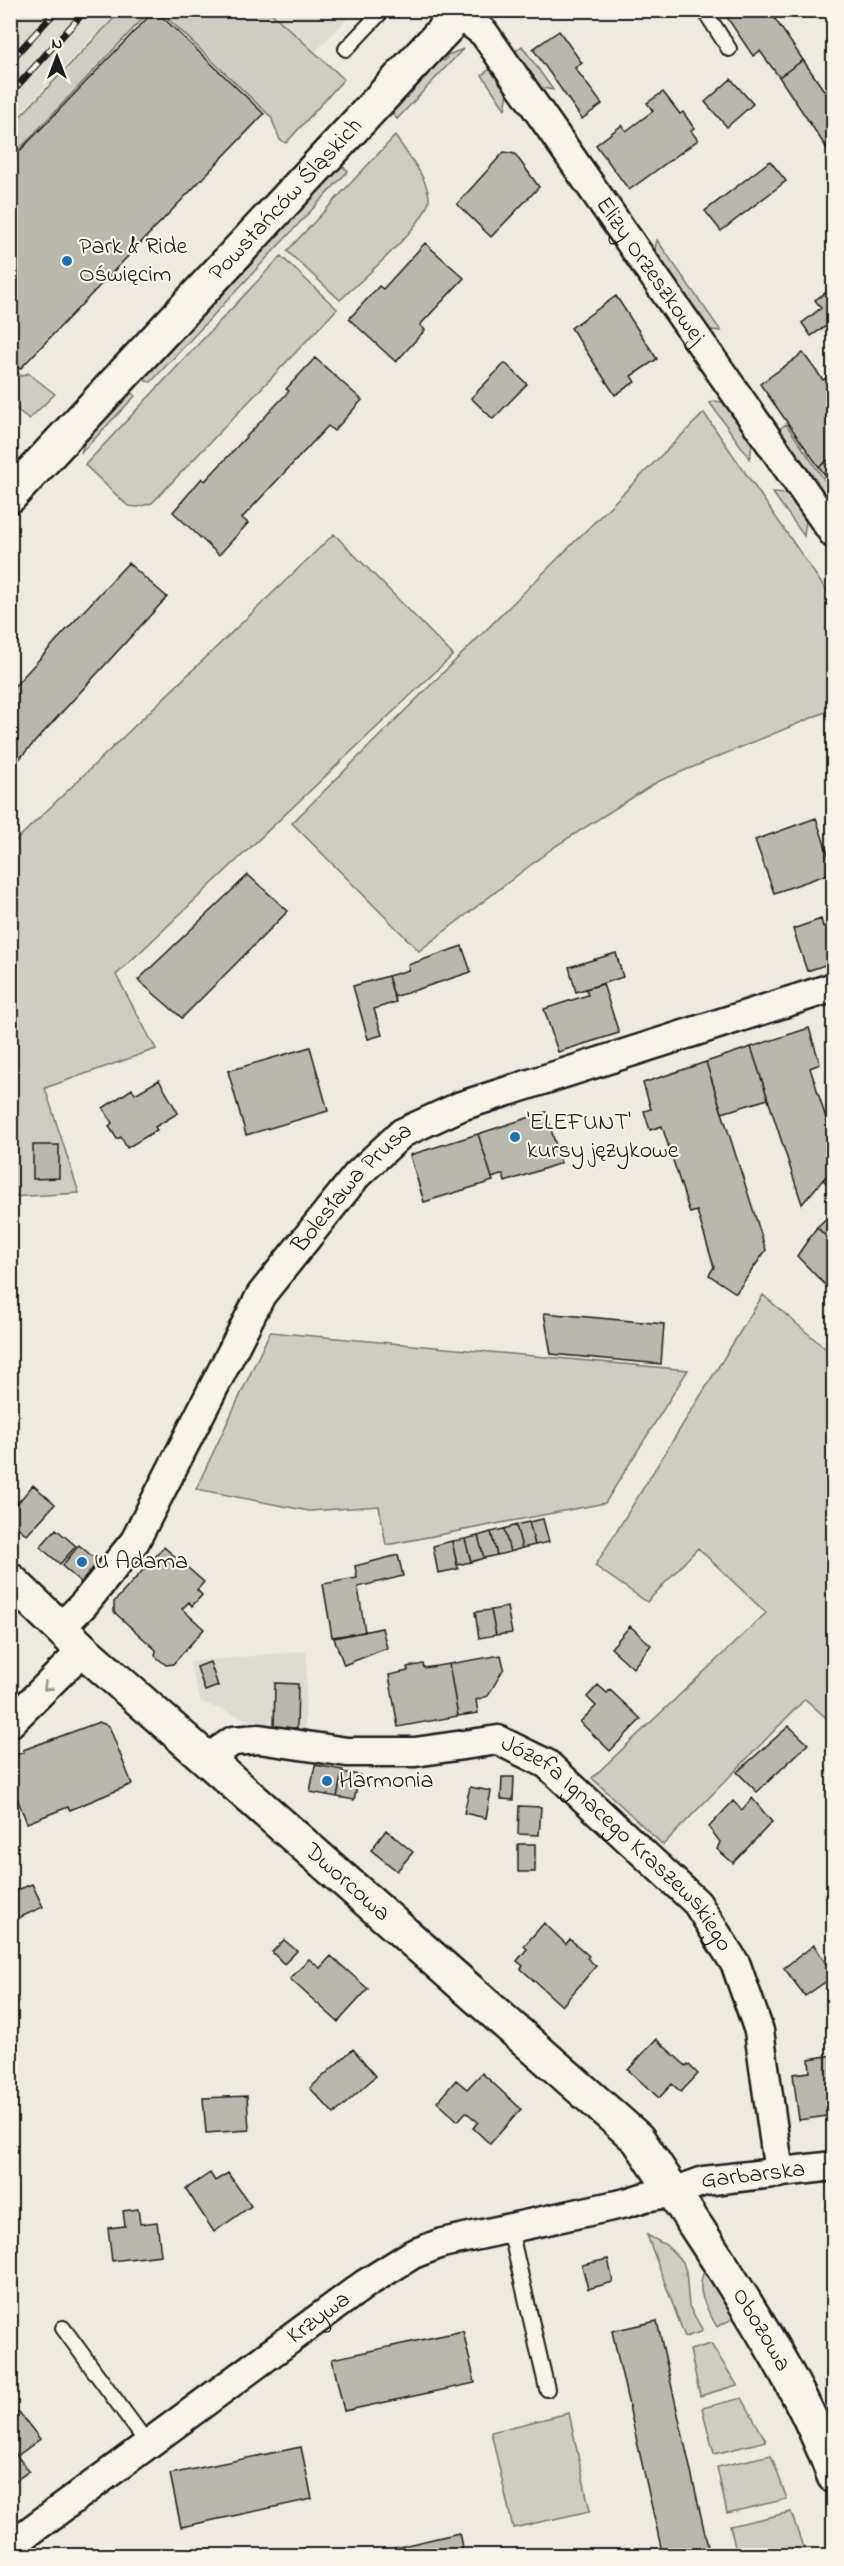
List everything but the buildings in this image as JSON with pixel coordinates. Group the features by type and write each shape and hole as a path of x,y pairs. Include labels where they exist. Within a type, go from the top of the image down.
{"street":[{"name":"Powstańców Śląskich","path":"10,496 461,13"},
{"name":"Elizy Orzeszkowej","path":"461,13 484,33 834,534"},
{"name":"Bolesława Prusa","path":"61,1627 84,1604 135,1541 261,1295 357,1175 402,1133 461,1106 834,987"},
{"name":"Dworcowa","path":"10,1580 84,1650 638,2139 674,2192"},
{"path":"10,1723 84,1650"},
{"name":"Józefa Ignacego Kraszewskiego","path":"207,1759 233,1741 259,1739 347,1752 415,1752 498,1740 547,1764 697,1903 735,1965 759,2031 778,2173"},
{"name":"Garbarska","path":"674,2192 704,2181 834,2166"},
{"name":"Krzywa","path":"10,2546 365,2284 413,2254 442,2243 674,2192"},
{"name":"Obozowa","path":"674,2192 780,2357 801,2397 834,2476"}],"lane":[{"path":"346,50 383,10"},
{"path":"704,10 729,49"},
{"path":"510,2229 547,2389"},
{"path":"63,2328 147,2443"}],"shaded area":[{"path":"10,11 119,11 11,122"},
{"path":"121,11 150,11 11,158 11,126"},
{"path":"160,11 269,11 344,79 286,143 280,140 271,117"},
{"path":"269,11 355,11 315,52"},
{"path":"522,46 553,90 537,87 513,53"},
{"path":"463,49 397,119 392,113 442,59 444,61 447,58 445,56"},
{"path":"490,69 508,94 505,109 482,75"},
{"path":"395,136 424,181 429,197 427,207 407,235 340,300 287,251"},
{"path":"342,166 348,171 151,382 146,381 143,376"},
{"path":"657,240 721,331 711,330 704,324 658,259 655,248"},
{"path":"281,256 337,309 152,503 138,507 128,506 85,465"},
{"path":"11,366 21,376 28,373 55,394 29,419 11,405"},
{"path":"130,391 135,396 81,453 86,437"},
{"path":"723,402 752,443 750,459 710,403"},
{"path":"704,413 833,600 833,709 657,782 554,847 419,951 292,823"},
{"path":"786,424 833,492 833,511 777,431"},
{"path":"773,493 787,494 806,520 804,536"},
{"path":"334,534 453,655 116,975 156,1049 45,1088 79,1193 11,1197 11,845"},
{"path":"763,1295 833,1355 833,1724 805,1699 663,1845 592,1778 766,1613 698,1548 647,1602 595,1566"},
{"path":"270,1332 688,1370 605,1503 386,1545 379,1506 309,1511 196,1489"},
{"path":"307,1651 305,1741 201,1702 189,1662"},
{"path":"647,2235 666,2245 683,2262 689,2306 702,2329 701,2332 685,2337"},
{"path":"704,2271 736,2317 717,2327 706,2307 702,2293"},
{"path":"711,2344 737,2385 700,2396 690,2350"},
{"path":"742,2398 766,2441 714,2454 702,2408"},
{"path":"569,2413 590,2511 513,2528 491,2432"},
{"path":"771,2455 787,2499 727,2513 717,2467"},
{"path":"791,2512 804,2550 799,2556 737,2555 730,2526"}],"railway":[{"path":"10,61 57,10"},
{"path":"10,94 86,10"}],"place":[{"name":"Park & Ride Oświęcim","path":"67,261"},
{"name":"'ELEFUNT' kursy językowe","path":"515,1137"},
{"name":"U Adama","path":"82,1562"},
{"name":"Harmonia","path":"327,1781"}]}
